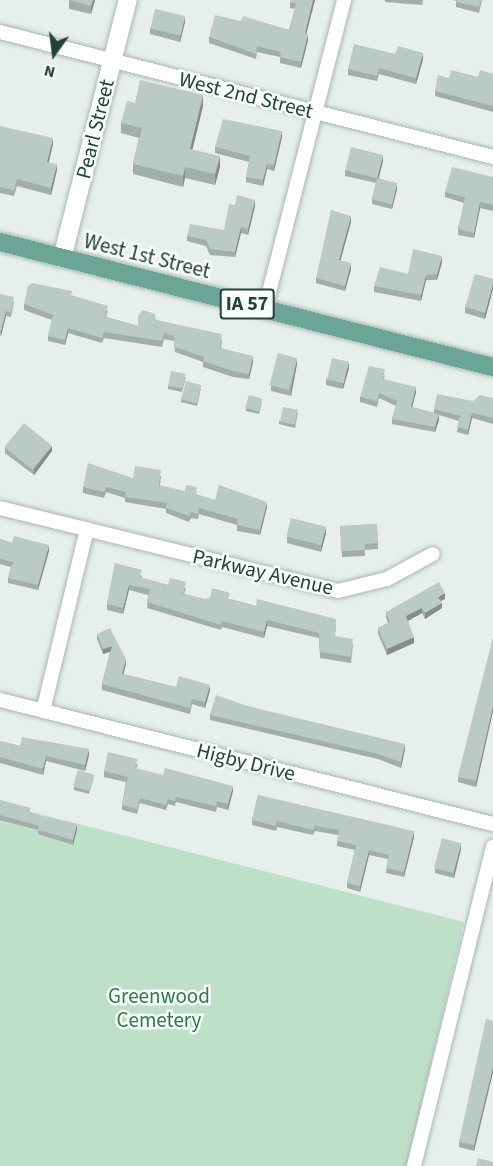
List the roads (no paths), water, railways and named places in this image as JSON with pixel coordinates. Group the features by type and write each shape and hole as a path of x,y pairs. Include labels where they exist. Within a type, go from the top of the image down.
{"main road":[{"name":"West 1st Street","path":"0,242 493,368"}],"street":[{"name":"Pearl Street","path":"62,258 128,0"},
{"path":"265,308 344,0"},
{"name":"West 2nd Street","path":"0,32 493,157"},
{"name":"Parkway Avenue","path":"0,508 338,591 387,579 433,554"},
{"path":"44,711 87,529"},
{"name":"Higby Drive","path":"0,700 493,824"},
{"path":"414,1166 493,847"}],"park label":[{"name":"Greenwood Cemetery","path":"159,1008"}]}
